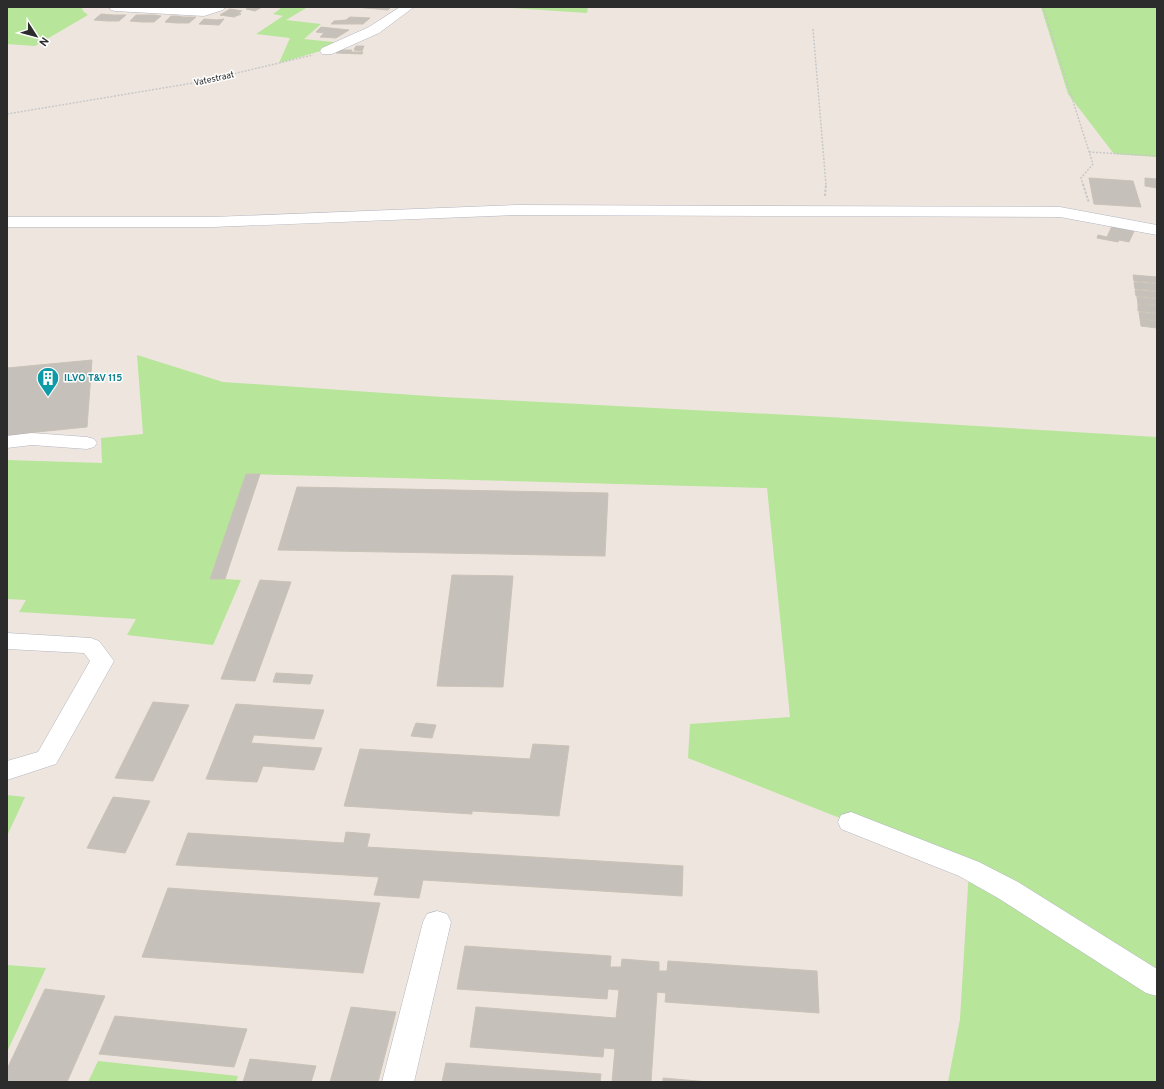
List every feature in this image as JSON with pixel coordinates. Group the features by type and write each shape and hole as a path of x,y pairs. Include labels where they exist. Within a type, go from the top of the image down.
{"street":[{"path":"115,8 204,12 219,7"},
{"path":"327,51 374,30 408,7"},
{"path":"7,222 213,222 517,210 1060,212 1157,230"},
{"path":"7,442 32,439 87,443"},
{"path":"7,641 91,646 102,662 47,758 7,772"},
{"path":"851,822 969,869 1008,890 1157,984"},
{"path":"398,1082 437,922"}],"path":[{"path":"1043,7 1093,164 1081,178 1094,218"},
{"path":"813,29 826,187 822,211"},
{"name":"Vatestraat","path":"7,114 148,92 205,81 286,63 327,51"},
{"path":"1089,152 1157,156"}],"green space":[{"path":"7,7 82,7 83,11 88,15 35,46 7,44"},
{"path":"279,7 308,7 286,20 321,24 304,39 343,43 279,63 290,38 256,34 283,16 273,14 280,9"},
{"path":"498,7 588,7 587,13"},
{"path":"1041,7 1157,7 1157,157 1114,154 1068,94"},
{"path":"137,355 223,382 443,397 829,417 1157,437 1157,1082 948,1082 960,1019 969,869 688,758 690,724 790,717 767,488 247,474 210,578 241,580 213,645 127,635 136,619 19,612 26,600 7,599 7,460 102,463 101,438 143,434"},
{"path":"7,795 25,797 7,836"},
{"path":"7,965 46,968 7,1052"},
{"path":"98,1061 238,1076 236,1082 88,1082"}],"building":[{"path":"245,7 262,7 255,11 246,9 249,8"},
{"path":"355,7 391,7 388,10"},
{"path":"230,9 242,11 238,13 241,14 234,17 220,15"},
{"path":"101,14 113,15 107,21 94,20"},
{"path":"113,15 126,15 119,21 107,21"},
{"path":"136,15 149,15 142,22 130,21"},
{"path":"149,15 161,16 154,22 142,22"},
{"path":"171,16 183,17 177,23 165,22"},
{"path":"183,17 196,17 189,23 177,23"},
{"path":"350,17 370,18 363,24 331,24 334,21 346,20"},
{"path":"204,19 224,19 219,25 199,24"},
{"path":"321,27 349,30 336,38 320,37 324,33 316,32"},
{"path":"356,46 364,46 362,51 354,50"},
{"path":"338,50 363,52 362,54 336,53"},
{"path":"1089,178 1133,181 1141,207 1094,204"},
{"path":"1145,178 1157,179 1157,188 1145,186"},
{"path":"1113,224 1135,229 1129,242 1119,240 1118,242 1097,238 1098,235 1107,237"},
{"path":"1133,275 1157,277 1157,283 1134,281"},
{"path":"1134,282 1157,284 1157,291 1135,289"},
{"path":"1135,290 1157,292 1157,298 1136,296"},
{"path":"1137,297 1157,299 1157,305 1138,304"},
{"path":"1138,304 1157,306 1157,313 1138,311"},
{"path":"1139,312 1157,314 1157,320 1140,319"},
{"path":"1140,319 1157,321 1157,328 1141,326"},
{"name":"ILVO T&V 115","path":"92,360 87,427 7,435 7,368"},
{"path":"246,474 260,474 225,579 210,579"},
{"path":"297,487 608,493 605,556 278,550"},
{"path":"452,575 513,576 503,687 437,686"},
{"path":"260,580 291,582 255,681 221,679"},
{"path":"276,673 313,675 310,684 273,682"},
{"path":"153,702 189,705 153,781 115,778"},
{"path":"236,704 324,710 314,739 254,735 251,743 322,748 314,770 263,766 257,782 206,779"},
{"path":"416,723 436,725 432,738 411,736"},
{"path":"533,744 569,746 559,816 472,811 472,814 344,806 360,749 530,759"},
{"path":"113,797 150,801 125,853 87,848"},
{"path":"346,832 370,834 367,847 683,866 682,896 423,880 419,898 374,895 379,877 176,865 188,833 344,843"},
{"path":"168,888 380,903 363,973 142,957"},
{"path":"465,946 611,956 610,967 621,967 622,959 659,962 659,971 667,971 668,961 817,971 819,1013 665,1002 666,993 657,992 651,1082 612,1082 615,1049 604,1048 603,1057 470,1047 476,1007 616,1018 619,990 608,989 607,999 457,989"},
{"path":"45,989 105,996 67,1082 7,1082 7,1069"},
{"path":"351,1007 396,1012 378,1082 330,1082"},
{"path":"115,1016 247,1029 234,1067 99,1054"},
{"path":"250,1059 316,1066 311,1082 243,1082"},
{"path":"446,1063 601,1074 600,1082 442,1082"},
{"path":"663,1078 709,1082 663,1082"}],"place":[{"name":"ILVO T&V 115","path":"48,398"}]}
